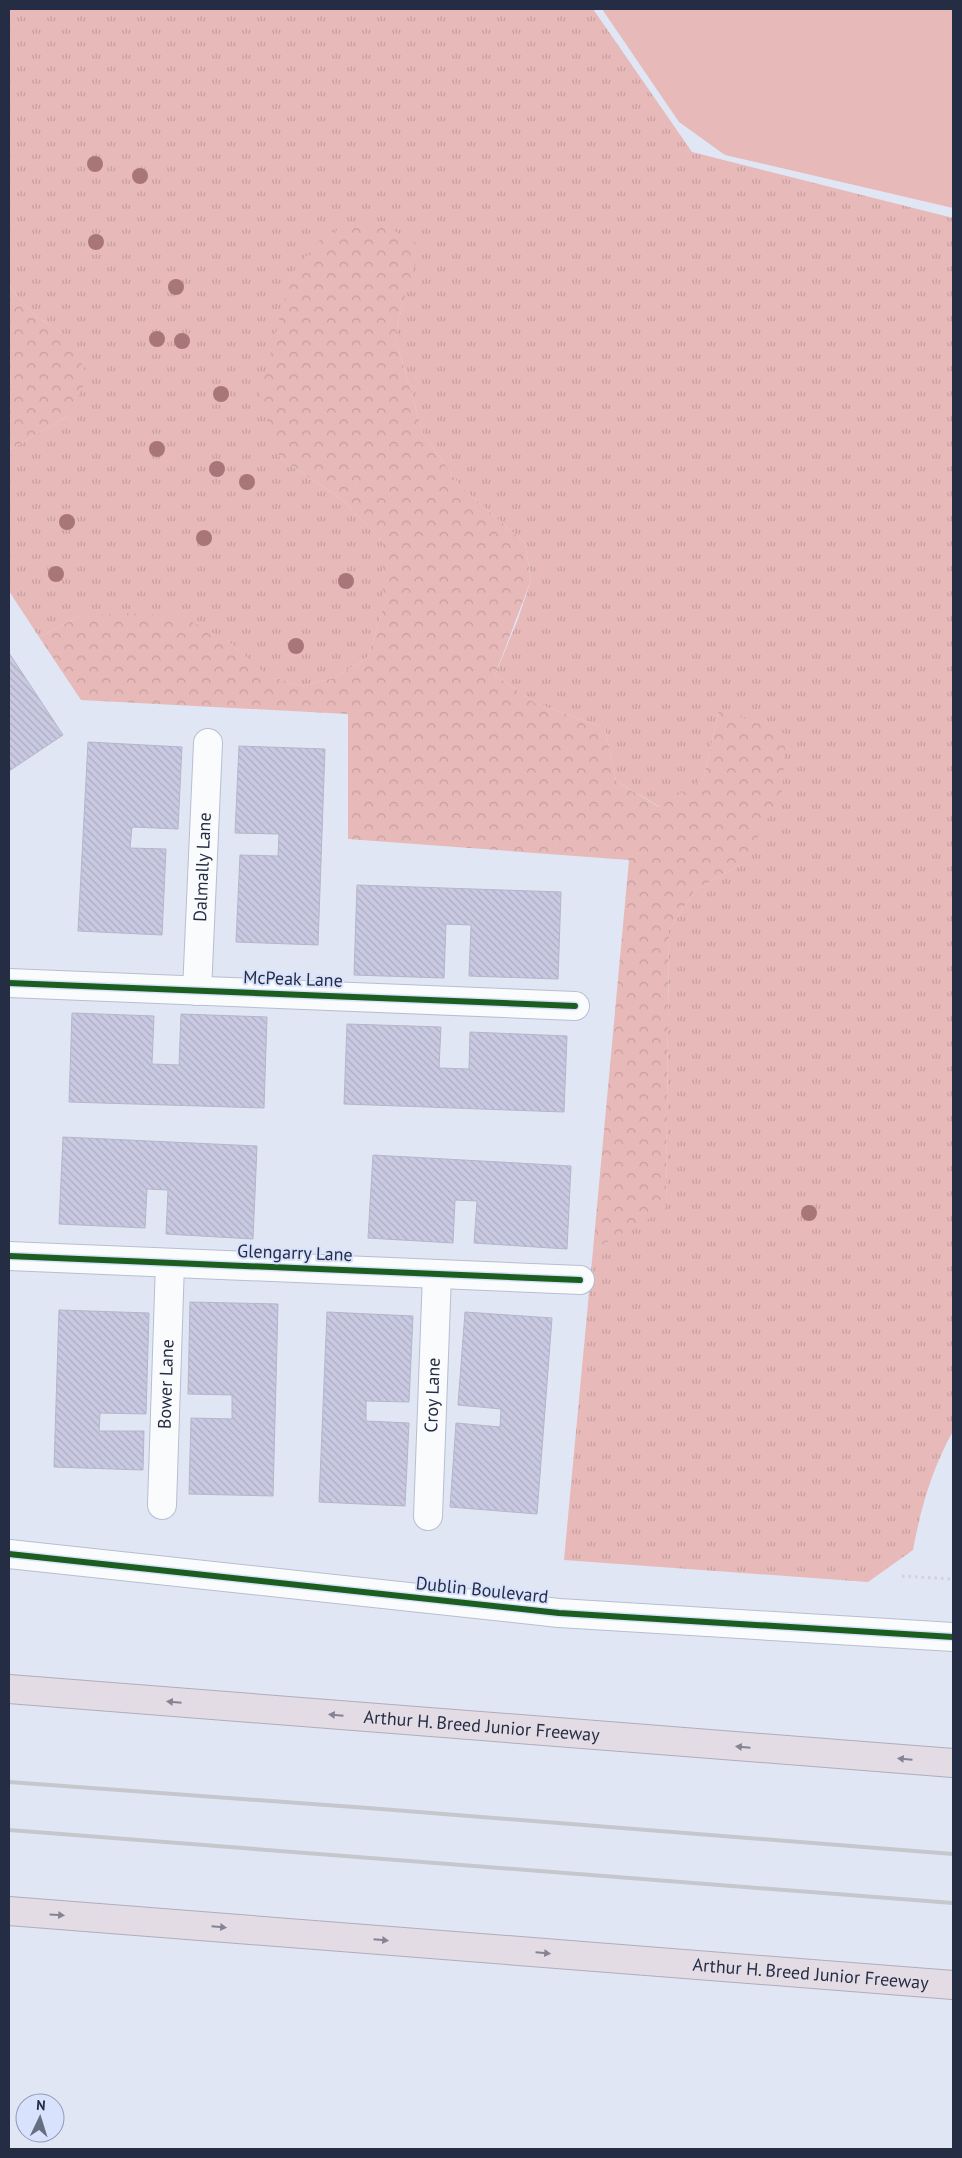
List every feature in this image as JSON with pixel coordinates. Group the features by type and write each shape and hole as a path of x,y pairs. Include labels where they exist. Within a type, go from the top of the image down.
{"highway":[{"name":"Arthur H. Breed Junior Freeway","path":"9,1689 953,1763"},
{"name":"Arthur H. Breed Junior Freeway","path":"9,1911 953,1985"}],"street":[{"name":"Dalmally Lane","path":"197,990 208,743"},
{"name":"McPeak Lane","path":"9,983 575,1006"},
{"name":"Glengarry Lane","path":"9,1256 580,1280"},
{"name":"Bower Lane","path":"162,1505 170,1263"},
{"name":"Croy Lane","path":"428,1516 437,1274"},
{"name":"Dublin Boulevard","path":"9,1554 559,1613 953,1637"},
{"path":"953,1629 953,1637"}],"path":[{"path":"902,1576 953,1579"}],"green space":[{"path":"9,9 593,9 692,152 953,218 953,1431 928,1489 913,1550 868,1582 564,1560 593,1250 666,1208 669,930 695,890 744,863 719,709 704,778 660,807 616,781 605,728 535,703 495,675 518,619 531,580 525,543 460,486 423,433 395,337 403,302 291,274 280,322 280,458 343,500 383,542 383,608 368,657 334,678 301,686 266,675 227,640 80,616 39,637 9,591 9,450 68,416 68,337 33,314 9,286"},
{"path":"602,9 953,9 953,208 725,155 679,122"},
{"path":"380,222 421,247 403,302 395,337 423,433 460,486 525,543 531,580 495,675 535,703 605,728 616,781 659,807 704,778 719,709 786,734 782,791 744,863 695,890 669,930 666,1209 593,1250 629,860 348,839 348,714 81,700 39,637 80,616 124,613 180,616 227,640 267,675 301,686 334,678 368,657 383,608 383,542 343,500 280,458 259,398 291,274 324,235 356,223"},
{"path":"9,286 33,314 68,337 88,377 68,416 9,450"}],"building":[{"path":"9,653 63,735 9,771"},
{"path":"88,742 182,747 178,829 132,827 130,848 166,849 162,935 78,931"},
{"path":"239,746 325,749 318,945 236,942 240,855 278,856 279,834 235,833"},
{"path":"357,885 561,892 558,979 469,976 471,925 446,924 444,978 354,975"},
{"path":"72,1013 154,1016 152,1064 179,1065 181,1014 267,1017 264,1108 69,1102"},
{"path":"347,1024 441,1027 439,1068 469,1069 470,1032 567,1036 564,1112 344,1104"},
{"path":"63,1137 257,1146 253,1239 166,1234 168,1190 147,1189 145,1228 59,1224"},
{"path":"373,1155 571,1166 567,1249 474,1243 477,1201 455,1200 453,1243 368,1238"},
{"path":"190,1302 278,1304 273,1496 189,1494 191,1418 232,1419 232,1395 188,1394"},
{"path":"59,1310 149,1313 146,1414 100,1413 99,1431 144,1431 143,1470 54,1467"},
{"path":"327,1312 413,1316 409,1402 366,1401 366,1421 409,1423 405,1506 319,1502"},
{"path":"465,1312 552,1318 537,1514 450,1507 456,1423 500,1427 501,1409 458,1405"}],"railway":[{"path":"9,1782 953,1854"},
{"path":"9,1830 953,1903"}],"cycle path":[{"path":"9,983 575,1006"},
{"path":"9,1256 580,1280"},
{"path":"9,1554 559,1613 953,1637"}]}
